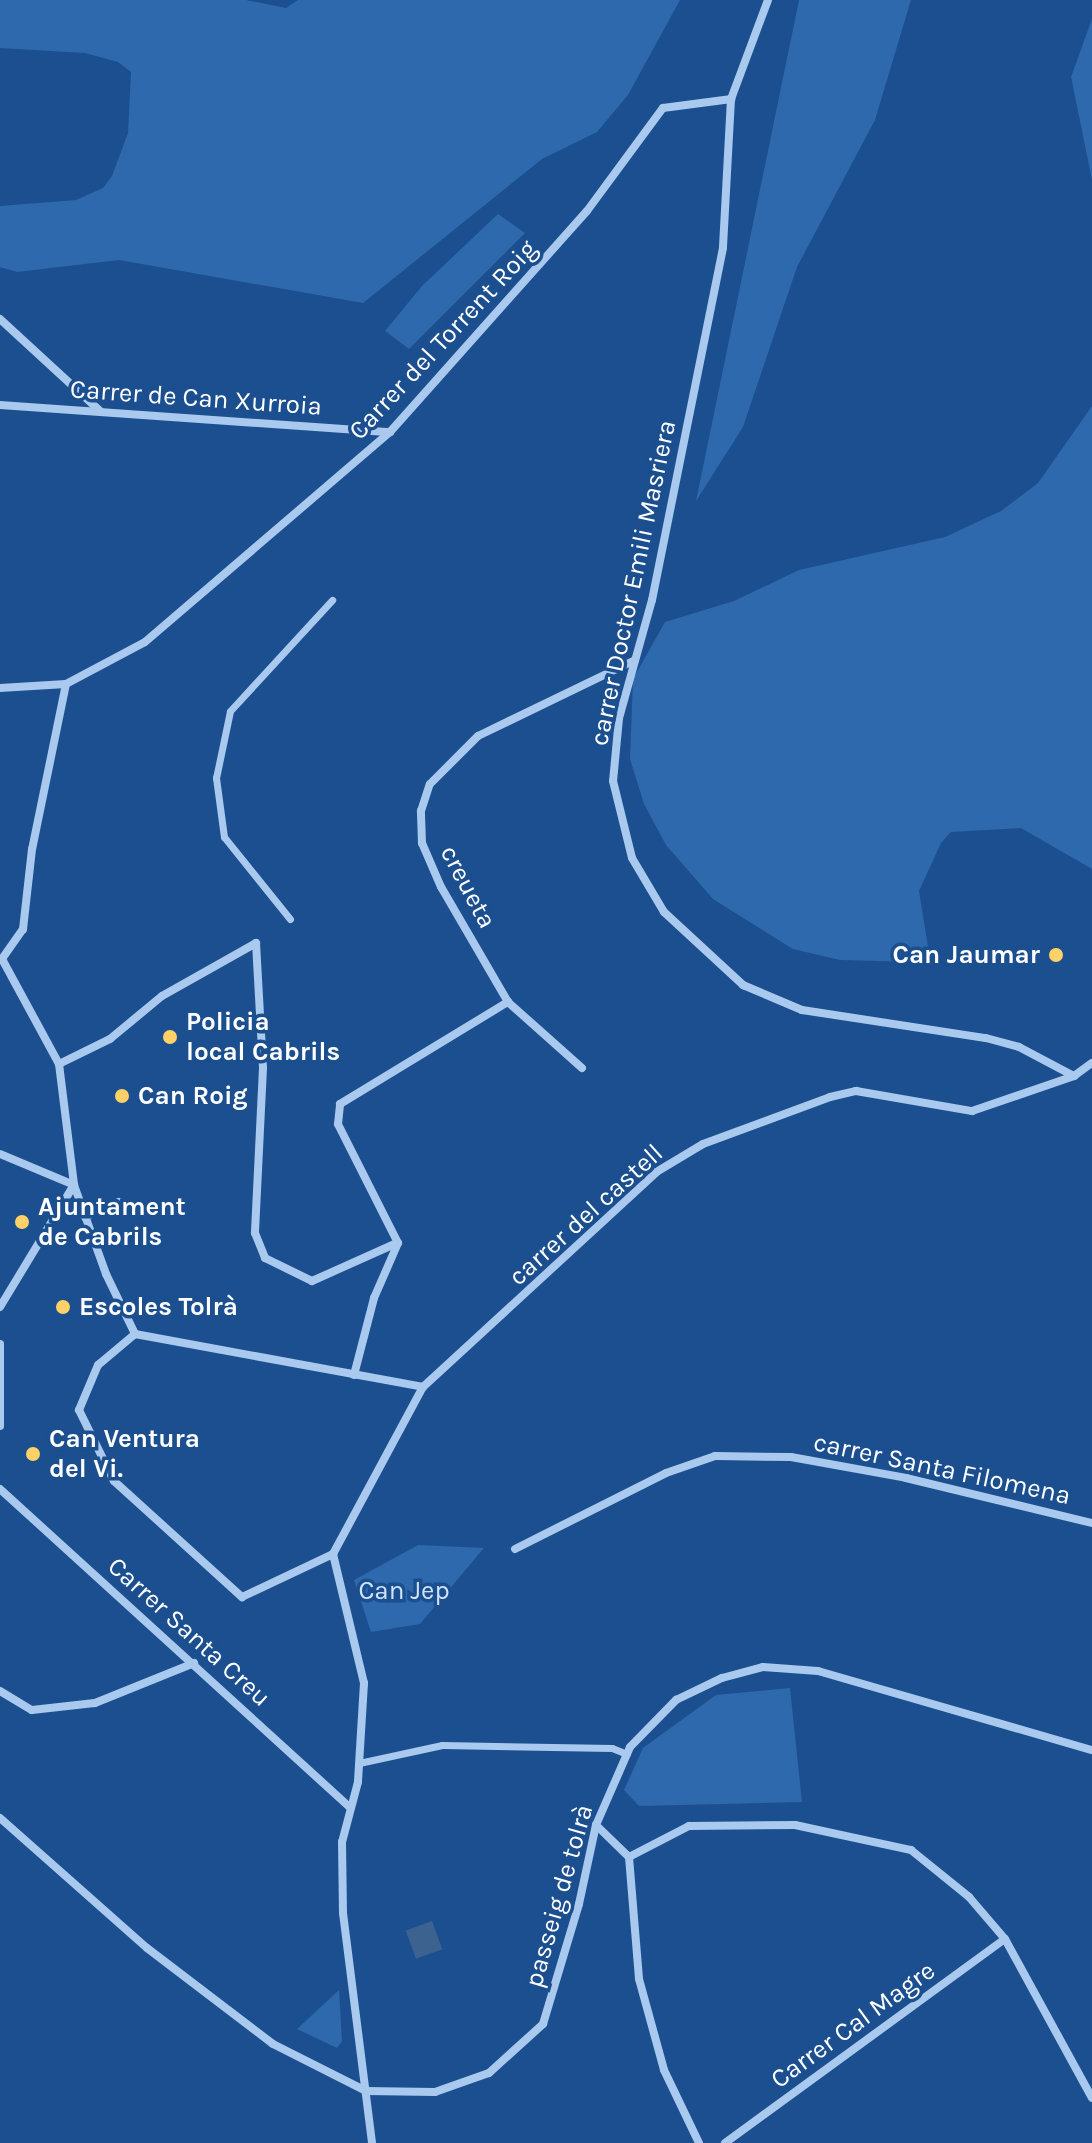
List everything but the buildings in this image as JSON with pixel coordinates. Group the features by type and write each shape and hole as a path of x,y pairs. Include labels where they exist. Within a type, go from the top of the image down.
{"street":[{"name":"carrer Doctor Emili Masriera","path":"768,0 731,99 723,248 635,660 619,718 617,796 632,858 664,912 702,951 743,985 802,1010 986,1038 1019,1047 1074,1076"},
{"name":"Carrer del Torrent Roig","path":"0,688 66,684 145,642 390,432 587,211 663,108 731,99"},
{"path":"0,319 101,412"},
{"name":"Carrer de Can Xurroia","path":"0,405 390,432"},
{"path":"290,919 224,837 216,778 230,711 332,600"},
{"name":"creueta","path":"582,1068 508,1002 441,887 422,843 421,811 430,784 478,736 635,660"},
{"path":"66,684 32,849 23,929 1,959 59,1064 74,1185 135,1334"},
{"path":"59,1064 110,1039 162,996 256,943 263,1068 255,1233 265,1258 312,1281 398,1243"},
{"path":"398,1243 338,1124 340,1104 508,1002"},
{"name":"carrer del castell","path":"333,1554 423,1387 658,1171 703,1144 856,1091 972,1111 1074,1076 1092,1063"},
{"path":"0,1154 74,1185"},
{"path":"0,1307 74,1185"},
{"path":"85,1217 119,1202"},
{"path":"354,1375 374,1298 398,1243"},
{"path":"135,1334 423,1387"},
{"path":"135,1334 98,1365 82,1395 80,1419 114,1481 242,1597 333,1554 364,1683 359,1763 342,1842 343,1913 372,2143"},
{"path":"0,1344 0,1426"},
{"name":"carrer Santa Filomena","path":"515,1549 666,1473 715,1456 820,1462 1092,1523"},
{"name":"Carrer Santa Creu","path":"0,1489 350,1807"},
{"path":"0,1691 32,1710 95,1703 194,1663"},
{"name":"passeig de tolrà","path":"366,2091 435,2092 489,2073 543,2024 579,1904 596,1825 627,1754 676,1700 722,1678 763,1667 818,1671 1092,1750"},
{"path":"359,1763 442,1745 612,1748 627,1754"},
{"path":"0,1818 147,1948 273,2044 366,2091"},
{"path":"596,1825 629,1857 639,1979 664,2070 699,2143"},
{"path":"629,1857 689,1826 795,1825 911,1850 969,1897 1005,1939 1092,2098"},
{"name":"Carrer Cal Magre","path":"725,2143 1005,1939"}],"green space":[{"path":"0,0 246,0 286,8 298,0 680,0 628,95 597,132 542,159 363,303 119,260 17,272 0,267 0,206 76,200 103,188 112,176 128,133 131,72 118,62 85,53 0,48"},
{"path":"799,0 911,0 875,120 797,267 743,427 696,501"},
{"path":"1092,19 1092,180 1071,77"},
{"path":"498,214 525,233 409,349 385,331 422,286"},
{"path":"1092,406 1092,869 1021,828 951,832 941,843 919,891 930,959 915,962 840,960 793,949 713,899 666,845 644,804 630,759 633,679 665,622 734,601 799,570 945,537 1001,511 1038,483"},
{"name":"Can Jep","path":"418,1545 484,1548 420,1624 371,1632 354,1580"},
{"path":"790,1688 802,1802 639,1806 624,1790 643,1748 716,1695"},
{"path":"339,1990 342,2041 337,2048 297,2029"}],"shaded area":[{"path":"432,1921 442,1949 416,1959 406,1931"}],"place":[{"name":"Can Jaumar","path":"1056,955"},
{"name":"Policia local Cabrils","path":"170,1037"},
{"name":"Can Roig","path":"122,1096"},
{"name":"Ajuntament de Cabrils","path":"22,1222"},
{"name":"Escoles Tolrà","path":"63,1307"},
{"name":"Can Ventura del Vi.","path":"33,1454"}]}
